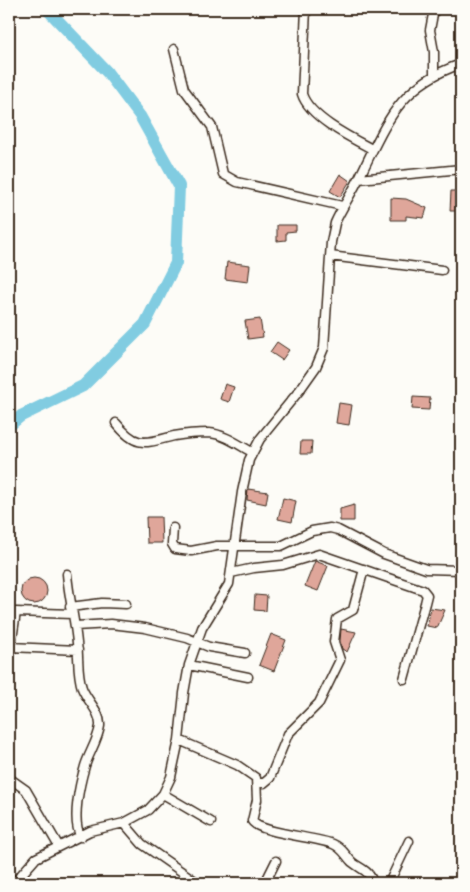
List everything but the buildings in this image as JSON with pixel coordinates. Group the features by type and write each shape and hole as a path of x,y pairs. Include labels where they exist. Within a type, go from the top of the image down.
{"street":[{"path":"306,9 302,94 304,101 317,115 351,138 372,148"},
{"path":"434,9 430,30 434,52 434,74"},
{"path":"174,50 184,89 212,127 223,174 237,182 327,201 342,206"},
{"path":"14,883 36,858 58,845 82,837 90,831 124,823 148,810 163,794 171,778 180,740 184,693 196,643 202,628 229,584 242,492 252,452 299,391 321,358 324,348 332,232 342,206 359,179 386,121 410,94 434,74 461,64"},
{"path":"359,179 461,169"},
{"path":"330,256 442,270"},
{"path":"116,423 125,434 138,442 154,442 174,436 210,433 228,438 252,452"},
{"path":"173,528 172,544 175,549 197,551 217,546 281,546 312,531 330,528 384,554 426,569 461,570"},
{"path":"232,570 283,565 319,554 423,590 426,595 404,679"},
{"path":"258,783 264,783 270,778 288,734 319,703 340,660 333,637 337,619 353,610 364,569"},
{"path":"67,574 82,687 100,722 98,735 85,767 78,799 77,828 82,837"},
{"path":"9,660 16,612 71,611 102,603 126,604"},
{"path":"75,626 130,626 166,632 187,638 196,643 244,653"},
{"path":"10,647 78,650"},
{"path":"190,665 248,677"},
{"path":"180,740 237,765 253,775 258,783 257,800 252,816 254,825 268,831 326,842 341,848 351,860 366,869 373,883"},
{"path":"9,778 26,790 58,845"},
{"path":"163,794 211,822"},
{"path":"124,823 142,844 198,883"},
{"path":"389,883 409,841"},
{"path":"265,883 276,861"}],"waterway":[{"path":"9,426 21,416 83,386 145,324 176,263 179,186 140,116 107,72 47,9"}]}
